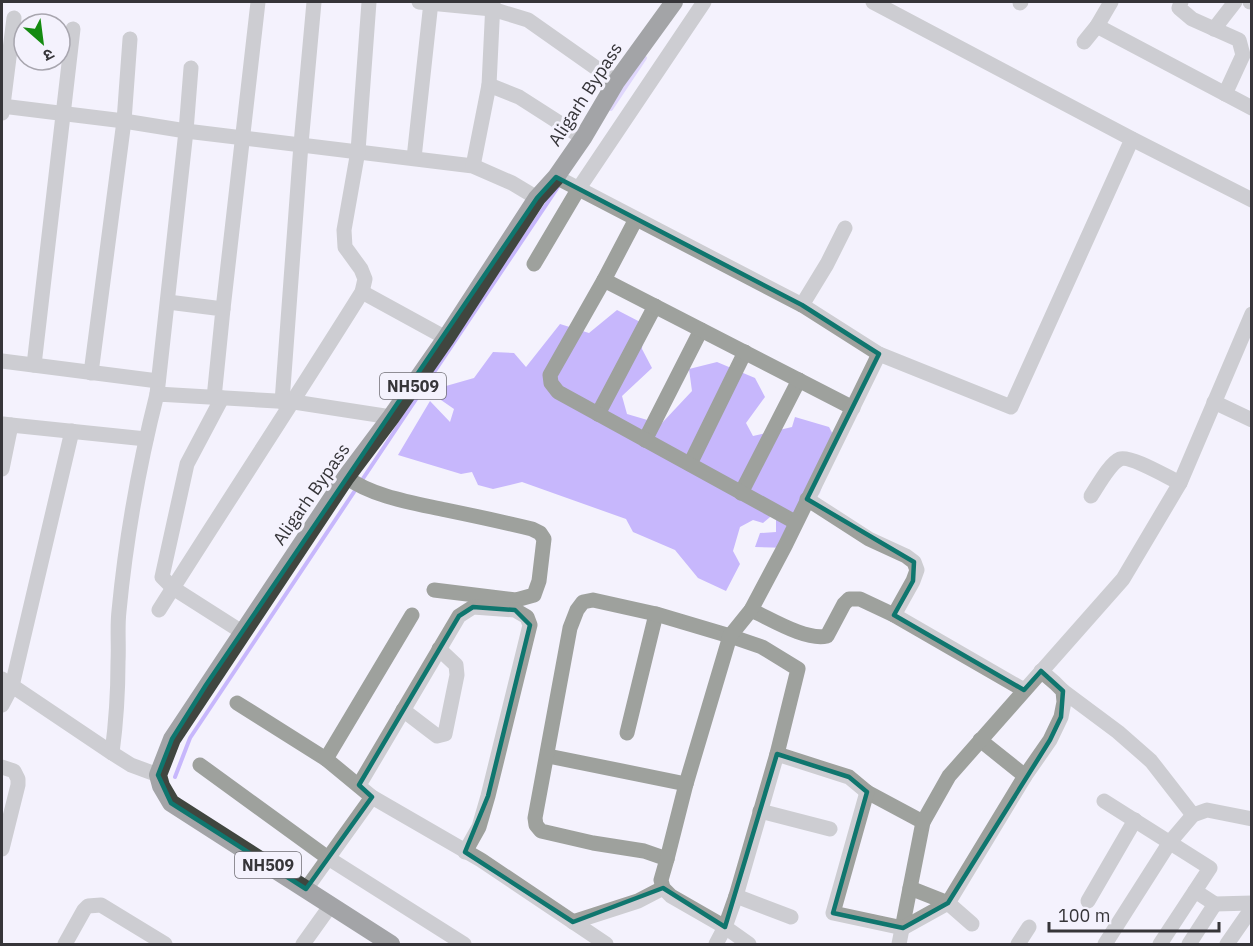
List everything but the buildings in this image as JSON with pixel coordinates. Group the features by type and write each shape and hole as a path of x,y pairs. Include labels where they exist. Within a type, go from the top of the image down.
{"highway":[{"name":"Aligarh Bypass","path":"158,775 172,739 242,632 354,482 392,417 537,198 567,182 583,138 616,82 674,2"},
{"name":"NH509","path":"158,775 161,786 171,803 316,874 331,905 391,945"}],"street":[{"path":"242,632 173,588 162,577 187,464 218,398 224,309 258,2"},
{"path":"288,402 301,144 314,2"},
{"path":"159,610 288,402 362,292 365,279 361,268 345,247 344,230 358,151 369,2"},
{"path":"414,158 427,2 493,5 528,20 616,82"},
{"path":"534,264 567,182 704,2"},
{"path":"873,2 1251,200"},
{"path":"1084,42 1097,26 1111,2"},
{"path":"1181,2 1179,8 1192,19 1239,40 1243,55 1225,94"},
{"path":"1214,29 1235,2"},
{"path":"473,166 489,85 493,5"},
{"path":"1097,26 1251,108"},
{"path":"34,365 73,29"},
{"path":"1241,49 1251,32"},
{"path":"12,33 2,109 64,113 186,131 473,166 512,183 537,198"},
{"path":"92,373 124,121 130,39"},
{"path":"112,753 119,614 130,522 158,387 191,68"},
{"path":"489,85 519,97 583,138"},
{"path":"567,182 802,305 879,354 1011,407 1132,139"},
{"path":"636,219 550,375 551,382 558,392 795,522"},
{"path":"802,305 827,264 845,228"},
{"path":"604,280 853,408"},
{"path":"362,292 446,338"},
{"path":"168,302 224,309"},
{"path":"598,414 655,306"},
{"path":"899,945 923,822 949,776 1123,579 1180,483 1214,402 1245,348 1251,314"},
{"path":"645,440 701,330"},
{"path":"690,464 745,352"},
{"path":"749,945 725,927 671,896 663,888 661,880 686,784 730,636 751,610 879,354"},
{"path":"2,361 92,373 218,398 288,402 392,417"},
{"path":"741,493 799,380"},
{"path":"1214,402 1251,420"},
{"path":"2,469 6,424 146,439"},
{"path":"2,705 72,431"},
{"path":"1090,496 1111,466 1120,459 1130,459 1180,483"},
{"path":"354,482 420,504 532,528 544,539 539,581 534,595 516,600 434,590"},
{"path":"807,500 869,539 914,562 917,570 913,581 894,615"},
{"path":"751,610 807,636 820,638 827,636 849,599 860,598 894,615 1024,690"},
{"path":"667,859 644,851 593,843 541,831 536,825 535,818 570,628 583,602 593,600 656,614 730,636 762,647 798,669 777,754 736,896 716,945"},
{"path":"359,785 459,616 473,607 515,610 527,617 530,625 489,796 478,827 465,852"},
{"path":"627,733 656,614"},
{"path":"326,759 412,615"},
{"path":"403,710 437,736 445,734 457,675 456,665 439,649"},
{"path":"1041,672 1151,761 1193,815"},
{"path":"7,682 131,765 158,775"},
{"path":"867,792 833,913 903,928 948,903 1025,776 1050,740 1061,717 1064,702 1063,691"},
{"path":"237,703 326,759 372,797 481,860 606,945"},
{"path":"980,740 1025,776"},
{"path":"777,754 849,777 867,792 923,822"},
{"path":"548,756 686,784"},
{"path":"200,765 316,874 464,945"},
{"path":"2,766 14,771 18,785 2,849"},
{"path":"316,874 372,797"},
{"path":"1104,801 1210,868 1160,945"},
{"path":"1105,945 1170,843 1193,815 1207,810 1251,819"},
{"path":"760,811 830,829"},
{"path":"1088,901 1135,820"},
{"path":"573,922 639,901 663,888"},
{"path":"910,888 948,903 972,924"},
{"path":"1195,891 1215,904 1251,903"},
{"path":"736,896 791,917"},
{"path":"1189,945 1215,904"},
{"path":"65,945 84,910 93,905 101,905 165,945"},
{"path":"303,945 331,905"},
{"path":"1227,945 1251,908"},
{"path":"1018,945 1029,927"}],"highlighted area":[{"path":"556,177 802,305 879,354 807,499 914,562 913,581 894,615 1024,690 1041,671 1063,691 1061,717 1050,740 948,903 903,928 833,913 867,792 849,777 777,754 725,927 663,888 573,922 465,852 488,796 530,625 515,610 473,607 459,616 359,785 372,797 306,889 171,803 158,775 172,739 206,685 537,198"}],"shaded area":[{"path":"617,310 644,324 642,349 652,368 622,396 627,414 661,424 692,391 689,369 717,362 755,378 765,397 746,423 753,436 792,427 795,417 829,427 836,440 820,493 801,519 792,548 755,547 760,533 776,532 776,512 763,523 753,520 740,527 733,551 740,564 726,591 698,578 675,550 633,532 626,519 522,482 493,489 478,485 472,472 461,474 398,455 430,401 450,422 454,409 441,400 439,388 474,378 493,352 514,353 526,367 560,324 589,333"}],"waterway":[{"path":"611,109 645,58"},
{"path":"360,483 558,187"},
{"path":"175,777 190,738 356,489"}]}
